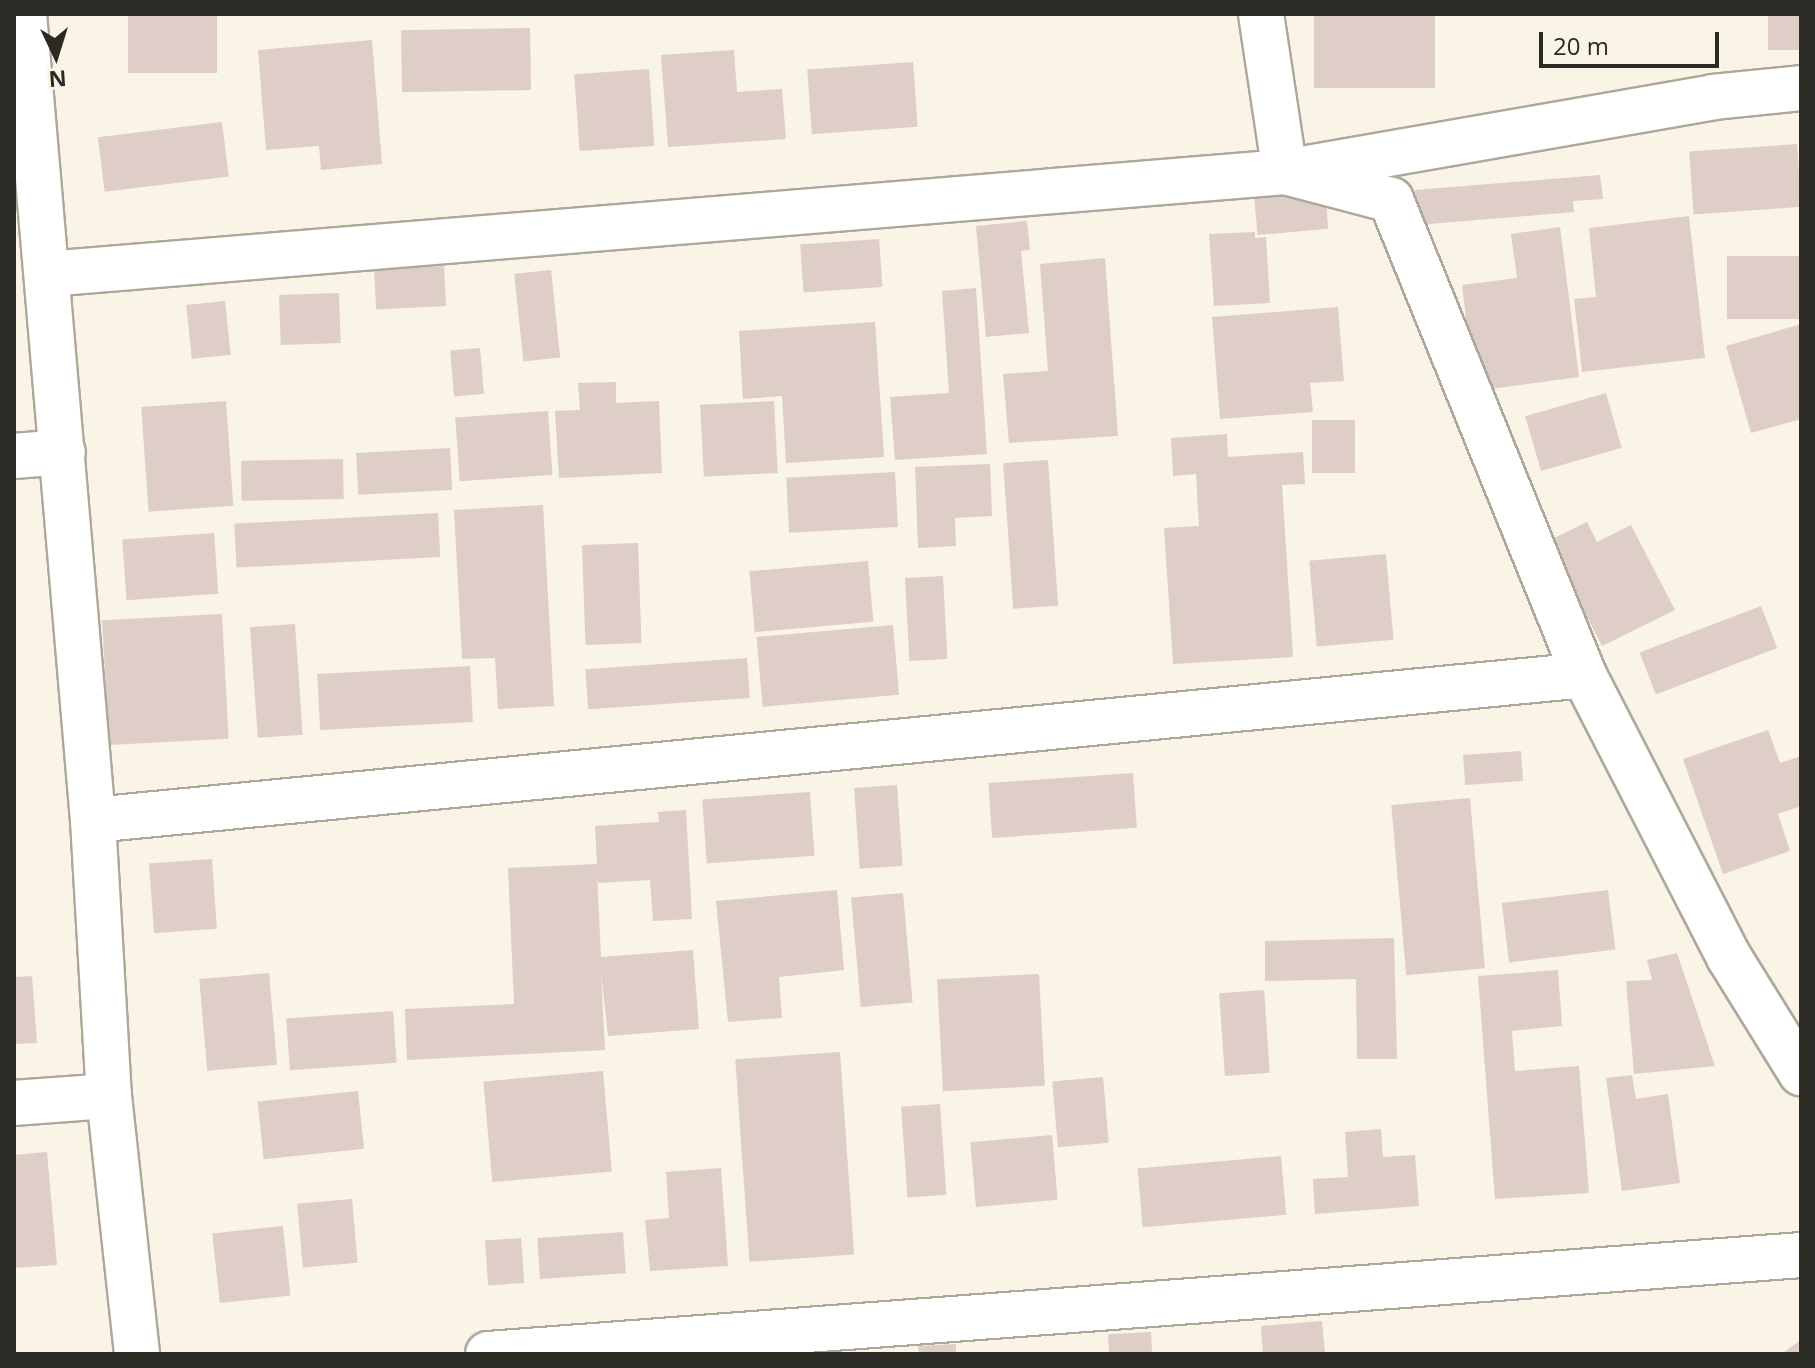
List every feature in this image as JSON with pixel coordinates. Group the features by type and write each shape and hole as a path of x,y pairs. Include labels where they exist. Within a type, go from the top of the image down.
{"street":[{"path":"24,14 93,820 109,1096 137,1354"},
{"path":"1261,14 1285,172"},
{"path":"47,274 1285,172 1713,97 1801,88"},
{"path":"1285,172 1391,200 1584,675 1729,957 1801,1073"},
{"path":"14,456 63,452"},
{"path":"93,820 1584,675"},
{"path":"14,1103 109,1096"},
{"path":"488,1354 1801,1255"}],"building":[{"path":"128,14 217,14 217,73 128,73"},
{"path":"1314,14 1435,14 1435,88 1314,88"},
{"path":"1768,14 1801,14 1801,50 1768,50"},
{"path":"530,28 531,90 402,92 401,30"},
{"path":"372,40 382,164 321,170 319,146 266,150 258,50"},
{"path":"734,50 737,92 782,89 786,139 668,147 661,55"},
{"path":"913,62 918,127 812,134 807,69"},
{"path":"649,69 654,146 580,151 574,74"},
{"path":"222,122 229,177 105,192 98,137"},
{"path":"1797,144 1801,207 1694,214 1689,152"},
{"path":"1600,175 1603,199 1573,201 1574,212 1417,225 1415,190"},
{"path":"1325,191 1328,229 1258,235 1254,197"},
{"path":"1689,216 1705,358 1582,372 1574,299 1596,297 1589,228"},
{"path":"1027,221 1030,250 1021,251 1029,333 986,337 976,226"},
{"path":"1560,227 1579,377 1475,391 1462,285 1517,278 1511,234"},
{"path":"1255,232 1255,238 1266,237 1270,303 1214,306 1209,234"},
{"path":"879,239 882,287 804,292 800,245"},
{"path":"1727,256 1801,256 1801,319 1727,319"},
{"path":"1105,258 1118,436 1009,443 1003,374 1048,371 1040,264"},
{"path":"444,266 446,306 376,310 374,270"},
{"path":"551,270 560,358 523,361 514,274"},
{"path":"976,288 987,454 895,460 890,397 949,393 942,291"},
{"path":"339,293 341,343 281,345 279,295"},
{"path":"225,301 231,355 192,359 186,305"},
{"path":"1338,307 1344,381 1310,383 1313,412 1220,419 1212,317"},
{"path":"875,322 884,457 786,463 782,396 743,399 739,331"},
{"path":"1801,324 1801,419 1751,433 1726,346"},
{"path":"480,348 484,394 454,396 450,351"},
{"path":"616,382 616,403 659,401 662,473 559,478 555,411 580,410 578,383"},
{"path":"1606,393 1622,448 1541,471 1525,416"},
{"path":"226,401 233,506 149,512 141,407"},
{"path":"774,401 778,473 704,477 700,405"},
{"path":"548,411 552,475 460,481 455,417"},
{"path":"1312,420 1355,420 1355,473 1312,473"},
{"path":"1227,434 1228,457 1303,452 1305,484 1282,485 1293,657 1173,664 1164,528 1199,526 1196,474 1173,476 1171,438"},
{"path":"450,448 452,490 358,495 356,453"},
{"path":"343,459 344,499 242,501 241,461"},
{"path":"1048,460 1058,606 1013,609 1003,463"},
{"path":"990,464 992,516 955,518 956,546 918,548 915,467"},
{"path":"895,472 898,527 789,533 786,478"},
{"path":"543,505 554,706 498,709 495,658 462,659 454,510"},
{"path":"438,513 440,557 237,568 234,524"},
{"path":"1587,522 1597,542 1631,525 1675,610 1602,646 1548,541"},
{"path":"214,533 218,594 126,600 122,539"},
{"path":"638,543 641,643 586,645 582,545"},
{"path":"1386,554 1393,640 1317,646 1309,561"},
{"path":"868,561 873,622 755,632 749,571"},
{"path":"943,576 947,659 909,661 905,578"},
{"path":"1761,606 1777,648 1656,695 1640,653"},
{"path":"222,614 229,739 109,745 102,620"},
{"path":"295,624 303,735 258,738 250,627"},
{"path":"893,625 899,695 763,707 757,637"},
{"path":"747,658 750,698 588,709 585,669"},
{"path":"470,666 473,722 320,730 317,674"},
{"path":"1768,730 1780,763 1801,756 1801,806 1778,814 1790,851 1723,874 1683,759"},
{"path":"1521,751 1523,781 1465,785 1463,755"},
{"path":"1133,773 1137,828 992,838 988,783"},
{"path":"897,785 903,866 860,869 854,788"},
{"path":"810,792 814,856 707,863 702,800"},
{"path":"1470,798 1485,968 1406,975 1391,805"},
{"path":"686,810 692,919 653,921 650,880 598,883 597,872 601,957 693,950 699,1029 608,1036 601,972 605,1050 407,1060 405,1009 514,1004 508,868 597,864 595,826 659,822 658,812"},
{"path":"212,859 217,929 154,933 149,863"},
{"path":"837,890 844,970 779,977 782,1018 728,1022 716,901"},
{"path":"1608,890 1615,950 1509,963 1502,903"},
{"path":"903,893 913,1003 861,1007 851,898"},
{"path":"1394,938 1397,1059 1357,1059 1356,979 1265,981 1265,941"},
{"path":"1677,953 1715,1066 1634,1074 1626,981 1652,980 1647,960"},
{"path":"1558,970 1562,1026 1512,1031 1515,1071 1579,1066 1589,1193 1495,1199 1478,976"},
{"path":"269,973 277,1065 207,1071 199,979"},
{"path":"1039,974 1045,1086 943,1091 937,979"},
{"path":"32,976 37,1043 14,1044 14,977"},
{"path":"1264,990 1270,1073 1225,1076 1219,993"},
{"path":"393,1011 397,1063 290,1070 286,1018"},
{"path":"840,1052 854,1255 749,1262 735,1059"},
{"path":"603,1071 612,1172 492,1182 483,1081"},
{"path":"1632,1075 1636,1099 1668,1094 1680,1183 1622,1191 1606,1078"},
{"path":"1103,1077 1109,1143 1058,1147 1052,1081"},
{"path":"358,1091 364,1149 264,1159 258,1102"},
{"path":"940,1104 946,1195 907,1197 901,1107"},
{"path":"1381,1129 1383,1157 1415,1155 1419,1206 1315,1214 1313,1179 1348,1177 1345,1132"},
{"path":"1052,1135 1058,1200 976,1207 970,1142"},
{"path":"47,1152 57,1265 14,1268 14,1155"},
{"path":"1281,1156 1286,1215 1143,1227 1138,1169"},
{"path":"721,1168 728,1266 650,1271 645,1220 669,1218 666,1172"},
{"path":"352,1199 358,1263 303,1268 297,1204"},
{"path":"283,1226 290,1296 220,1303 212,1233"},
{"path":"623,1232 626,1273 540,1279 537,1238"},
{"path":"521,1238 524,1283 488,1285 485,1241"},
{"path":"1322,1321 1325,1354 1263,1354 1261,1326"},
{"path":"1151,1332 1152,1354 1109,1354 1108,1334"},
{"path":"1801,1340 1801,1354 1787,1354 1785,1351"},
{"path":"956,1344 956,1354 919,1354 918,1346"}]}
